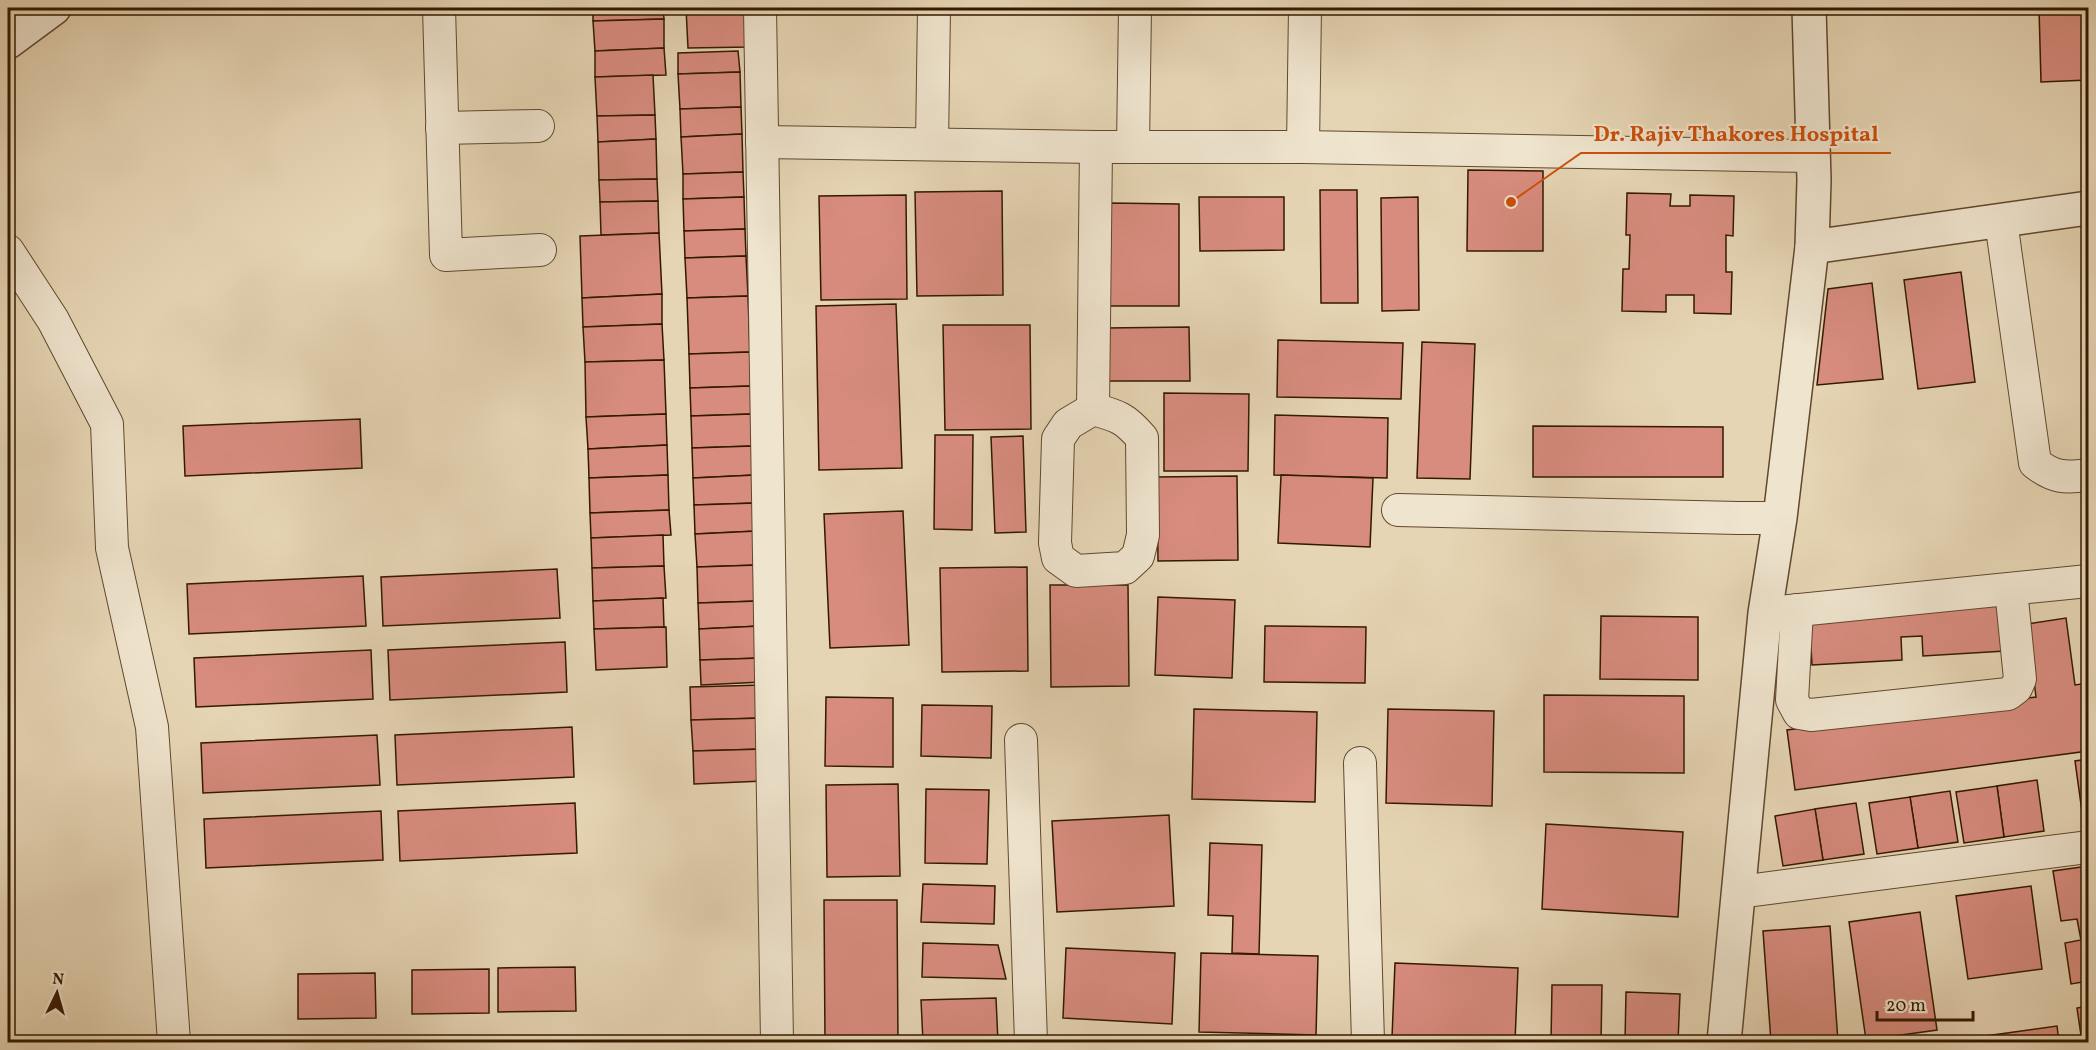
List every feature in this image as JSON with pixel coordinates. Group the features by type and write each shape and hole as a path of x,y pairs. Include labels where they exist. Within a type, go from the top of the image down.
{"street":[{"path":"8,11 12,8"},
{"path":"8,42 54,8"},
{"path":"439,8 446,255 540,250"},
{"path":"760,8 777,1042"},
{"path":"932,144 934,8"},
{"path":"1133,146 1135,8"},
{"path":"1303,147 1305,8"},
{"path":"1724,1042 1765,613 1780,518 1812,247 1813,156 1809,8"},
{"path":"442,128 538,126"},
{"path":"762,142 1096,147 1303,147 1813,156"},
{"path":"1093,409 1096,147"},
{"path":"1812,247 2088,208"},
{"path":"2001,221 2035,463 2050,474 2074,477 2088,475"},
{"path":"8,251 53,320 107,424 112,548 152,728 174,1042"},
{"path":"1093,409 1118,416 1131,425 1142,438 1143,535 1138,556 1125,568 1076,571 1058,558 1055,543 1058,439 1068,424 1093,409"},
{"path":"1398,510 1780,518"},
{"path":"1765,613 2088,581"},
{"path":"1797,610 1792,700 1799,713 1811,715 2008,694 2016,688 2020,679 2011,589"},
{"path":"1021,740 1031,1042"},
{"path":"1360,763 1368,1042"},
{"path":"1739,892 2088,848"}],"building":[{"path":"593,8 663,8 664,19 593,21"},
{"path":"686,8 750,8 750,47 688,48"},
{"path":"2039,8 2088,8 2088,80 2041,82"},
{"path":"664,19 664,48 595,51 593,21"},
{"path":"664,48 666,75 595,77 595,51"},
{"path":"738,51 740,72 678,74 678,53"},
{"path":"740,72 741,107 680,109 678,74"},
{"path":"653,75 655,115 597,116 595,77"},
{"path":"741,107 742,134 681,137 680,109"},
{"path":"655,115 656,139 598,142 597,116"},
{"path":"742,134 743,172 683,174 681,137"},
{"path":"656,139 657,179 599,180 598,142"},
{"path":"1468,170 1543,171 1543,251 1467,251"},
{"path":"743,172 744,197 683,199 683,174"},
{"path":"657,179 658,201 600,202 599,180"},
{"path":"1320,190 1357,190 1358,303 1321,303"},
{"path":"1002,191 1003,295 917,296 915,192"},
{"path":"1627,193 1671,194 1670,206 1690,206 1690,195 1734,196 1733,236 1726,235 1726,272 1732,272 1731,314 1694,313 1694,295 1666,295 1666,312 1622,311 1623,269 1629,269 1630,235 1626,235"},
{"path":"906,195 907,299 821,300 819,196"},
{"path":"744,197 745,229 684,231 683,199"},
{"path":"1199,197 1284,197 1284,250 1200,251"},
{"path":"1418,197 1419,310 1382,311 1381,198"},
{"path":"658,201 659,233 601,235 600,202"},
{"path":"1110,203 1179,204 1179,306 1110,306"},
{"path":"745,229 746,256 685,258 684,231"},
{"path":"659,233 662,294 582,298 580,236"},
{"path":"746,256 748,296 687,298 685,258"},
{"path":"1961,272 1975,382 1918,389 1904,280"},
{"path":"1872,283 1883,379 1817,385 1828,289"},
{"path":"662,294 662,324 583,327 582,298"},
{"path":"748,296 750,352 689,354 687,298"},
{"path":"896,304 902,468 819,470 816,306"},
{"path":"662,324 664,360 585,362 583,327"},
{"path":"943,325 1030,325 1031,429 945,430"},
{"path":"1189,327 1190,381 1105,381 1105,328"},
{"path":"1278,340 1403,343 1401,399 1277,397"},
{"path":"1422,342 1475,344 1470,479 1417,478"},
{"path":"750,352 751,386 690,388 689,354"},
{"path":"664,360 666,414 586,417 585,362"},
{"path":"751,386 752,414 691,416 690,388"},
{"path":"1164,393 1249,394 1248,471 1164,471"},
{"path":"666,414 667,445 588,449 586,417"},
{"path":"752,414 753,446 692,448 691,416"},
{"path":"1275,415 1388,418 1387,478 1274,475"},
{"path":"360,419 362,468 185,476 183,426"},
{"path":"1533,426 1723,427 1723,477 1533,477"},
{"path":"935,435 973,435 972,530 934,529"},
{"path":"1023,436 1026,532 995,533 991,437"},
{"path":"667,445 668,475 589,478 588,449"},
{"path":"753,446 755,475 693,478 692,448"},
{"path":"668,475 669,510 590,513 589,478"},
{"path":"755,475 756,503 694,505 693,478"},
{"path":"1281,475 1373,478 1370,547 1278,543"},
{"path":"1237,476 1238,560 1158,561 1157,477"},
{"path":"756,503 757,531 695,534 694,505"},
{"path":"669,510 671,535 591,538 590,513"},
{"path":"903,511 909,645 830,648 824,514"},
{"path":"757,531 758,565 697,567 695,534"},
{"path":"663,535 664,566 592,568 591,538"},
{"path":"758,565 759,601 698,603 697,567"},
{"path":"664,566 666,598 593,601 592,568"},
{"path":"1027,567 1028,671 942,672 940,568"},
{"path":"557,569 560,618 383,626 381,577"},
{"path":"363,576 366,626 189,634 187,584"},
{"path":"1050,585 1128,585 1129,686 1051,687"},
{"path":"1158,597 1235,600 1232,678 1155,675"},
{"path":"663,598 664,627 594,629 593,601"},
{"path":"759,601 760,626 699,629 698,603"},
{"path":"2002,602 2005,651 1923,656 1922,636 1901,637 1902,660 1812,665 1809,613"},
{"path":"1601,616 1698,617 1698,680 1600,679"},
{"path":"2066,618 2075,685 2088,683 2088,751 1795,790 1787,730 2036,697 2027,624"},
{"path":"760,626 761,658 700,660 699,629"},
{"path":"1265,626 1366,627 1365,683 1264,682"},
{"path":"666,627 667,667 596,670 594,629"},
{"path":"565,642 567,692 390,700 388,650"},
{"path":"371,650 373,699 196,707 194,658"},
{"path":"761,658 762,682 701,685 700,660"},
{"path":"762,685 763,718 691,720 690,687"},
{"path":"1544,695 1684,696 1684,773 1544,772"},
{"path":"826,697 893,698 893,767 825,766"},
{"path":"922,705 992,706 991,758 921,756"},
{"path":"1194,709 1317,712 1315,802 1192,799"},
{"path":"1388,709 1494,711 1492,806 1386,803"},
{"path":"763,718 765,749 693,751 691,720"},
{"path":"572,727 574,777 397,785 395,735"},
{"path":"377,735 380,785 203,793 201,743"},
{"path":"765,749 766,781 694,784 693,751"},
{"path":"2088,759 2088,818 2083,819 2075,761"},
{"path":"2037,780 2044,831 2004,837 1997,786"},
{"path":"898,784 900,876 827,877 826,785"},
{"path":"1997,786 2004,837 1964,843 1956,792"},
{"path":"926,789 989,790 987,864 925,863"},
{"path":"1950,791 1958,842 1918,848 1910,797"},
{"path":"1910,797 1918,848 1877,854 1869,803"},
{"path":"575,803 577,853 400,861 398,811"},
{"path":"1856,803 1864,854 1823,860 1815,809"},
{"path":"1815,809 1823,860 1783,866 1775,816"},
{"path":"381,811 383,860 206,868 204,819"},
{"path":"1169,815 1174,906 1057,912 1052,821"},
{"path":"1546,824 1683,832 1678,917 1542,909"},
{"path":"1210,843 1262,845 1259,954 1232,953 1233,916 1208,915"},
{"path":"2088,866 2088,981 2071,984 2065,943 2081,940 2077,919 2061,921 2053,871"},
{"path":"923,884 995,886 994,924 921,922"},
{"path":"2031,886 2042,969 1968,979 1956,896"},
{"path":"824,900 897,900 898,1042 825,1042"},
{"path":"1920,912 1937,1030 1866,1040 1849,922"},
{"path":"1830,926 1838,1042 1771,1042 1763,931"},
{"path":"923,943 998,945 1006,979 922,977"},
{"path":"1066,948 1175,953 1172,1024 1063,1018"},
{"path":"1201,953 1318,956 1316,1035 1199,1032"},
{"path":"1395,963 1518,968 1515,1042 1392,1038"},
{"path":"575,967 576,1011 498,1012 498,968"},
{"path":"489,969 489,1013 412,1014 412,970"},
{"path":"375,973 376,1018 298,1019 298,974"},
{"path":"1552,985 1602,985 1601,1042 1551,1042"},
{"path":"1626,992 1680,994 1678,1042 1625,1042"},
{"path":"996,998 998,1042 923,1042 921,1000"},
{"path":"2088,1006 2088,1042 2082,1042 2077,1008"},
{"path":"2057,1026 2059,1042 1964,1042 1964,1039"}],"place":[{"name":"Dr. Rajiv Thakores Hospital","path":"1511,202"}]}
